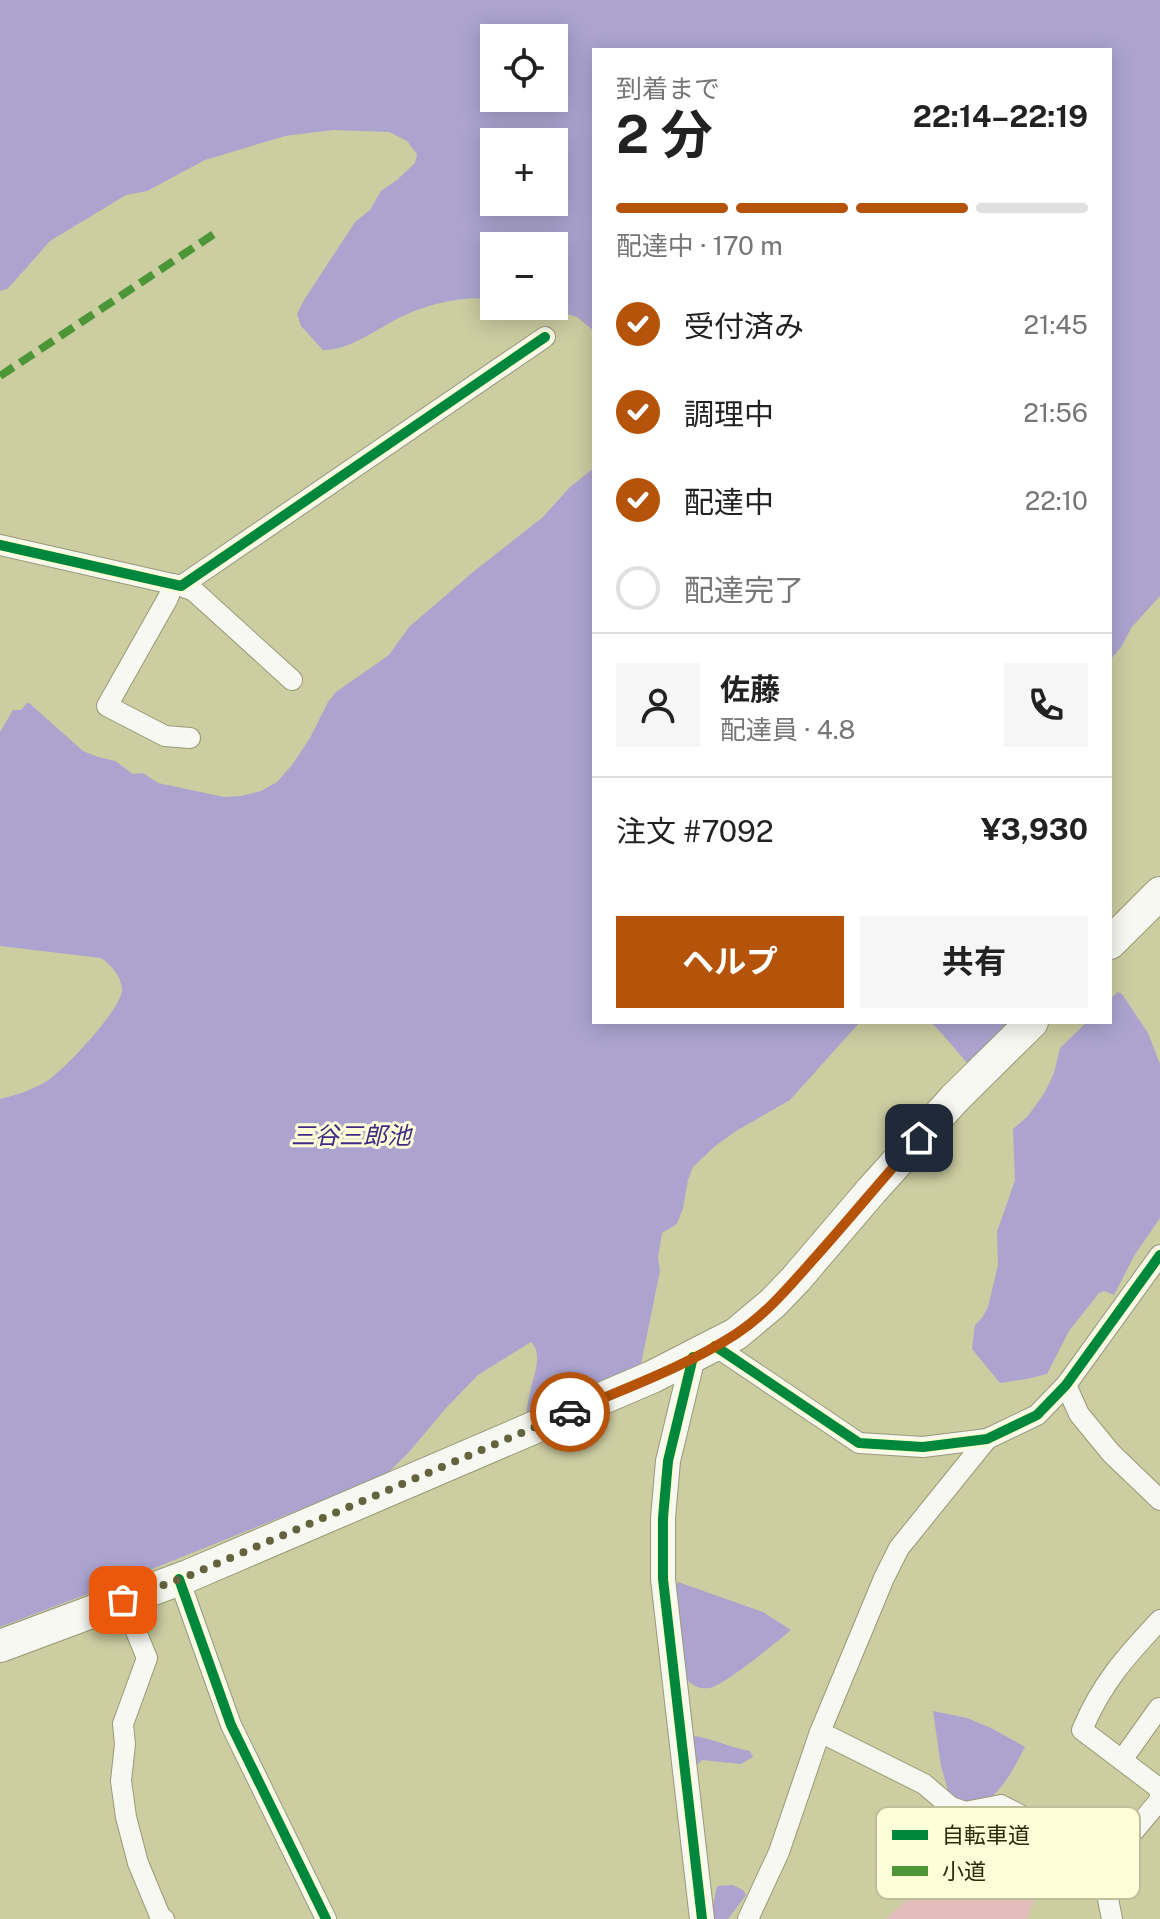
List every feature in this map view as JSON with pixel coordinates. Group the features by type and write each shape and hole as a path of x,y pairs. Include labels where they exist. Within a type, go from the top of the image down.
{"main road":[{"path":"1112,941 1160,893"},
{"path":"0,1646 179,1579 652,1377 736,1334 773,1303 955,1098 1030,1024"}],"street":[{"path":"190,738 165,736 107,706 177,585 545,337"},
{"path":"0,545 194,591 292,680"},
{"path":"702,1919 663,1579 663,1518 668,1461 704,1352 859,1443 923,1447 987,1439 1037,1415 1066,1385 1160,1255"},
{"path":"1066,1385 1079,1414 1111,1453 1160,1500"},
{"path":"748,1919 779,1852 820,1732 865,1621 899,1548 987,1439"},
{"path":"179,1579 231,1725 326,1919"},
{"path":"123,1600 147,1658 123,1724 125,1744 121,1781 126,1817 138,1863 164,1919"},
{"path":"1160,1620 1124,1659 1094,1703 1082,1730 1160,1789"},
{"path":"1122,1760 1159,1708"},
{"path":"820,1732 924,1784 951,1807"},
{"path":"1140,1824 1160,1796"},
{"path":"1108,1899 1112,1919"}],"shaded area":[{"path":"907,1899 1034,1899 1027,1919 886,1919"}],"water":[{"path":"0,0 1160,0 1160,596 1131,628 1112,658 1112,48 592,48 592,329 577,317 568,314 568,232 480,232 480,298 425,307 354,342 323,350 301,326 297,314 355,222 370,210 381,191 415,163 417,154 407,141 389,132 333,130 285,136 205,160 147,191 126,195 50,241 7,289 0,291"},
{"name":"三谷三郎池","path":"592,470 592,1024 858,1024 790,1100 736,1131 693,1167 677,1224 662,1233 658,1258 660,1271 640,1369 526,1418 537,1359 531,1342 478,1375 386,1475 0,1627 0,1099 30,1090 55,1075 103,1024 120,998 122,989 115,971 101,958 0,946 0,732 13,710 21,710 28,702 83,751 115,761 133,774 143,773 158,783 224,797 261,791 277,782 292,765 336,692 389,655 409,627 543,517 570,487"},
{"path":"1118,992 1122,994 1148,1033 1160,1064 1160,1218 1134,1256 1114,1295 1104,1291 1099,1293 1069,1331 1047,1374 1000,1383 972,1349 975,1325 988,1307 998,1265 997,1232 1015,1180 1013,1129 1028,1116 1045,1092 1060,1048 1085,1024 1112,1024 1112,997"},
{"path":"932,1024 1007,1024 974,1065 968,1064"},
{"path":"678,1582 763,1612 791,1630 716,1686 697,1687 682,1674 671,1596"},
{"path":"933,1711 967,1718 1025,1747 1003,1785 987,1800 968,1805 950,1797 941,1766"},
{"path":"695,1736 750,1751 753,1757 741,1764 702,1760 696,1766 690,1741"},
{"path":"733,1885 746,1895 728,1919 715,1919 712,1911 717,1886"}],"marked path":[{"path":"0,376 214,234"}],"cycle path":[{"path":"0,545 181,586 545,337"},
{"path":"715,1346 859,1443 923,1447 987,1439 1037,1415 1066,1385 1160,1255"},
{"path":"693,1357 668,1461 663,1518 663,1579 702,1919"},
{"path":"179,1579 231,1725 326,1919"}],"way so far":[{"path":"123,1600 188,1576 570,1412"}],"route":[{"path":"570,1412 693,1357 736,1334 753,1321 796,1279 919,1138"}]}
